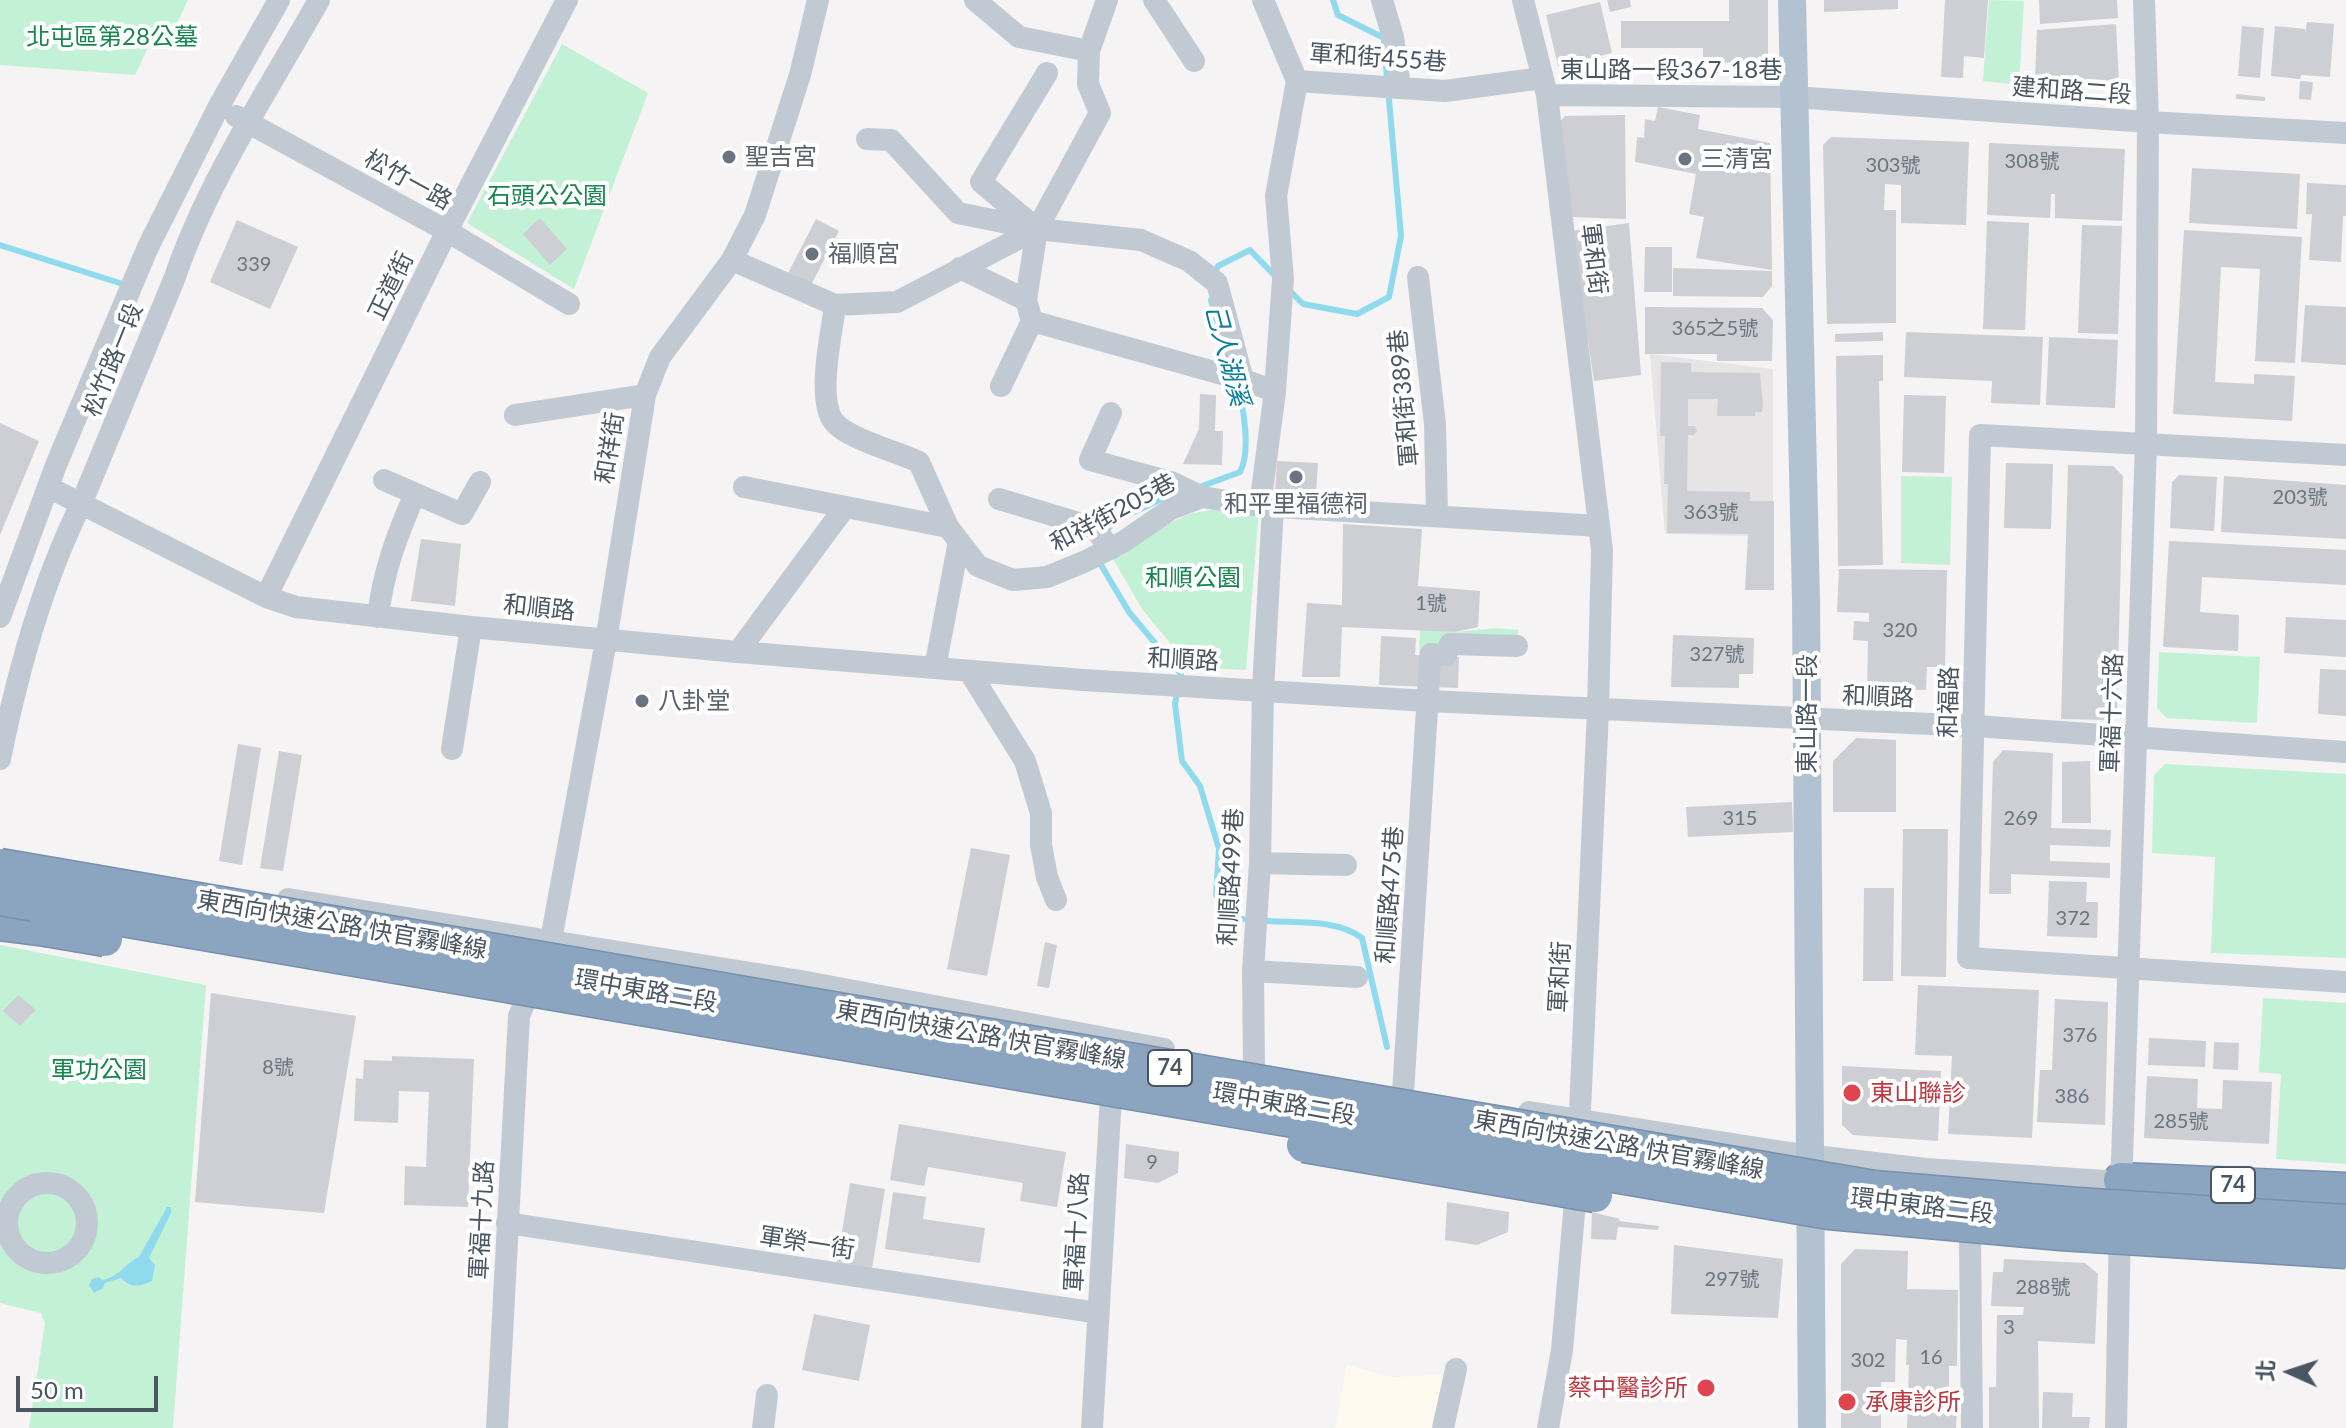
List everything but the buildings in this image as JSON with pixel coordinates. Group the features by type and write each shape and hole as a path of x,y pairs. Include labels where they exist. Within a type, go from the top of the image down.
{"highway":[{"name":"東西向快速公路 快官霧峰線","path":"0,866 1874,1188 2346,1222"},
{"name":"東西向快速公路 快官霧峰線","path":"0,898 1819,1216 2346,1251"},
{"name":"74","path":"0,923 1076,1103 1541,1187 1649,1203 1819,1216"},
{"name":"74","path":"2121,1180 2346,1190"}],"main road":[{"name":"東山路一段","path":"1792,0 1807,720 1811,1155 1819,1216 1812,1428"}],"street":[{"name":"松竹路一段","path":"0,617 48,487 148,247 219,106 279,0"},
{"name":"松竹路一段","path":"0,759 28,642 65,535 82,502 188,240 248,123 319,0"},
{"name":"正道街","path":"266,597 447,231 567,0"},
{"name":"和祥街","path":"551,940 606,641 645,395 660,357 732,260 755,215 800,75 818,0"},
{"path":"975,0 1019,37 1089,51"},
{"path":"1001,386 1029,310 1037,229 1100,113 1088,84 1089,51 1107,0"},
{"path":"1154,0 1194,61"},
{"name":"軍和街455巷","path":"1263,0 1297,81 1445,91 1545,86"},
{"path":"1382,0 1393,37 1386,86"},
{"name":"軍和街","path":"1523,0 1545,86 1602,550 1577,1184 1562,1350 1548,1428"},
{"name":"軍福十六路","path":"2116,1428 2121,1180 2146,443 2148,122 2144,0"},
{"path":"1037,229 981,182 1047,73"},
{"name":"和順路499巷","path":"1254,1066 1253,971 1260,863 1266,506 1282,288 1276,196 1297,81"},
{"name":"東山路一段367-18巷","path":"1545,86 1794,97"},
{"name":"建和路二段","path":"1794,97 2346,133"},
{"name":"松竹一路","path":"219,106 447,231 569,304"},
{"path":"867,139 891,140 958,213 1037,229 1141,240 1189,261 1217,283 1235,378"},
{"path":"732,260 835,305 897,302 1037,229"},
{"path":"960,268 1029,310 1275,391"},
{"name":"軍和街389巷","path":"1418,277 1435,424 1437,515"},
{"name":"和祥街205巷","path":"835,305 825,395 834,422 864,441 919,462 953,534 978,566 1013,580 1047,577 1105,542 1197,495 1266,506"},
{"path":"515,415 645,395"},
{"path":"1111,413 1090,460 1171,482 1197,495"},
{"name":"和福路","path":"2346,455 1980,435 1968,958 2346,982"},
{"path":"384,480 462,514 480,482"},
{"name":"和順路","path":"48,487 266,597 296,607 378,617 606,641 1166,686 1598,710 1975,726 2346,752"},
{"path":"744,487 845,507 953,534 935,668"},
{"path":"378,617 382,583 392,548 415,494"},
{"path":"999,499 1105,542"},
{"path":"1266,506 1599,526"},
{"path":"738,652 845,507"},
{"path":"452,749 471,627"},
{"name":"和順路475巷","path":"1403,1093 1431,654 1446,655 1450,644 1517,646"},
{"path":"969,671 1025,761 1041,813 1041,845 1047,877 1056,900"},
{"name":"環中東路二段","path":"0,851 816,984 1403,1093 1811,1155 1926,1169 2121,1180 2200,1195 2346,1203"},
{"path":"1260,863 1346,865"},
{"name":"環中東路二段","path":"0,913 124,931 523,1006 1111,1100 1577,1184 1970,1239 2120,1254 2346,1266"},
{"name":"軍福十九路","path":"497,1428 507,1223 523,1006 551,940"},
{"path":"1253,971 1357,977"},
{"name":"軍福十八路","path":"1092,1428 1114,1040"},
{"name":"環中東路二段","path":"2121,1180 2201,1171 2346,1177"},
{"name":"軍榮一街","path":"507,1223 1098,1313"},
{"path":"1970,1239 1972,1428"},
{"path":"1443,1428 1456,1369"},
{"path":"763,1428 767,1395"}],"shaded area":[{"path":"1650,354 1773,369 1773,515 1749,536 1665,534"},
{"path":"1347,1365 1393,1377 1450,1374 1437,1428 1335,1428"}],"green space":[{"name":"北屯區第28公墓","path":"0,0 188,0 174,29 152,39 135,75 0,65"},
{"path":"1989,0 2024,1 2019,85 1983,81"},
{"name":"石頭公公園","path":"562,44 648,93 574,289 467,223"},
{"path":"1901,476 1952,477 1950,565 1901,563"},
{"name":"和順公園","path":"1221,508 1259,510 1246,670 1190,667 1142,609 1109,552 1189,514"},
{"path":"1497,628 1518,630 1517,650 1459,655 1419,653 1420,630 1455,632"},
{"path":"2159,652 2260,657 2257,723 2167,718 2157,708"},
{"path":"2165,764 2346,774 2346,958 2211,953 2215,857 2152,853 2154,775"},
{"name":"軍功公園","path":"0,945 206,985 173,1428 29,1428 45,1323 41,1313 0,1303"},
{"path":"2263,998 2346,1003 2346,1164 2276,1159 2281,1074 2259,1072"}],"water":[{"path":"167,1207 171,1207 171,1213 149,1258 155,1265 152,1281 136,1286 121,1278 105,1283 94,1293 89,1285 92,1279 114,1276 139,1257"}],"waterway":[{"name":"己人湖溪","path":"1333,0 1338,15 1384,38 1384,43"},
{"name":"己人湖溪","path":"1289,290 1303,304 1357,314 1389,297 1401,236 1386,66"},
{"path":"0,245 126,285"},
{"name":"己人湖溪","path":"1215,274 1218,266 1250,250 1275,276"},
{"name":"己人湖溪","path":"1211,300 1219,332"},
{"name":"己人湖溪","path":"1197,488 1240,472 1245,453 1245,428 1236,384"},
{"name":"己人湖溪","path":"1105,532 1115,521 1178,491"},
{"name":"己人湖溪","path":"1101,565 1129,612 1181,674 1175,704 1182,761 1200,786 1219,849 1216,895 1233,919 1243,919"},
{"name":"己人湖溪","path":"1268,921 1329,925 1362,938 1387,1047"}],"place":[{"name":"聖吉宮","path":"729,157"},
{"name":"三清宮","path":"1685,159"},
{"name":"福順宮","path":"812,254"},
{"name":"和平里福德祠","path":"1296,477"},
{"name":"八卦堂","path":"642,701"},
{"name":"東山聯診","path":"1852,1093"},
{"name":"蔡中醫診所","path":"1706,1388"},
{"name":"承康診所","path":"1847,1402"}]}
